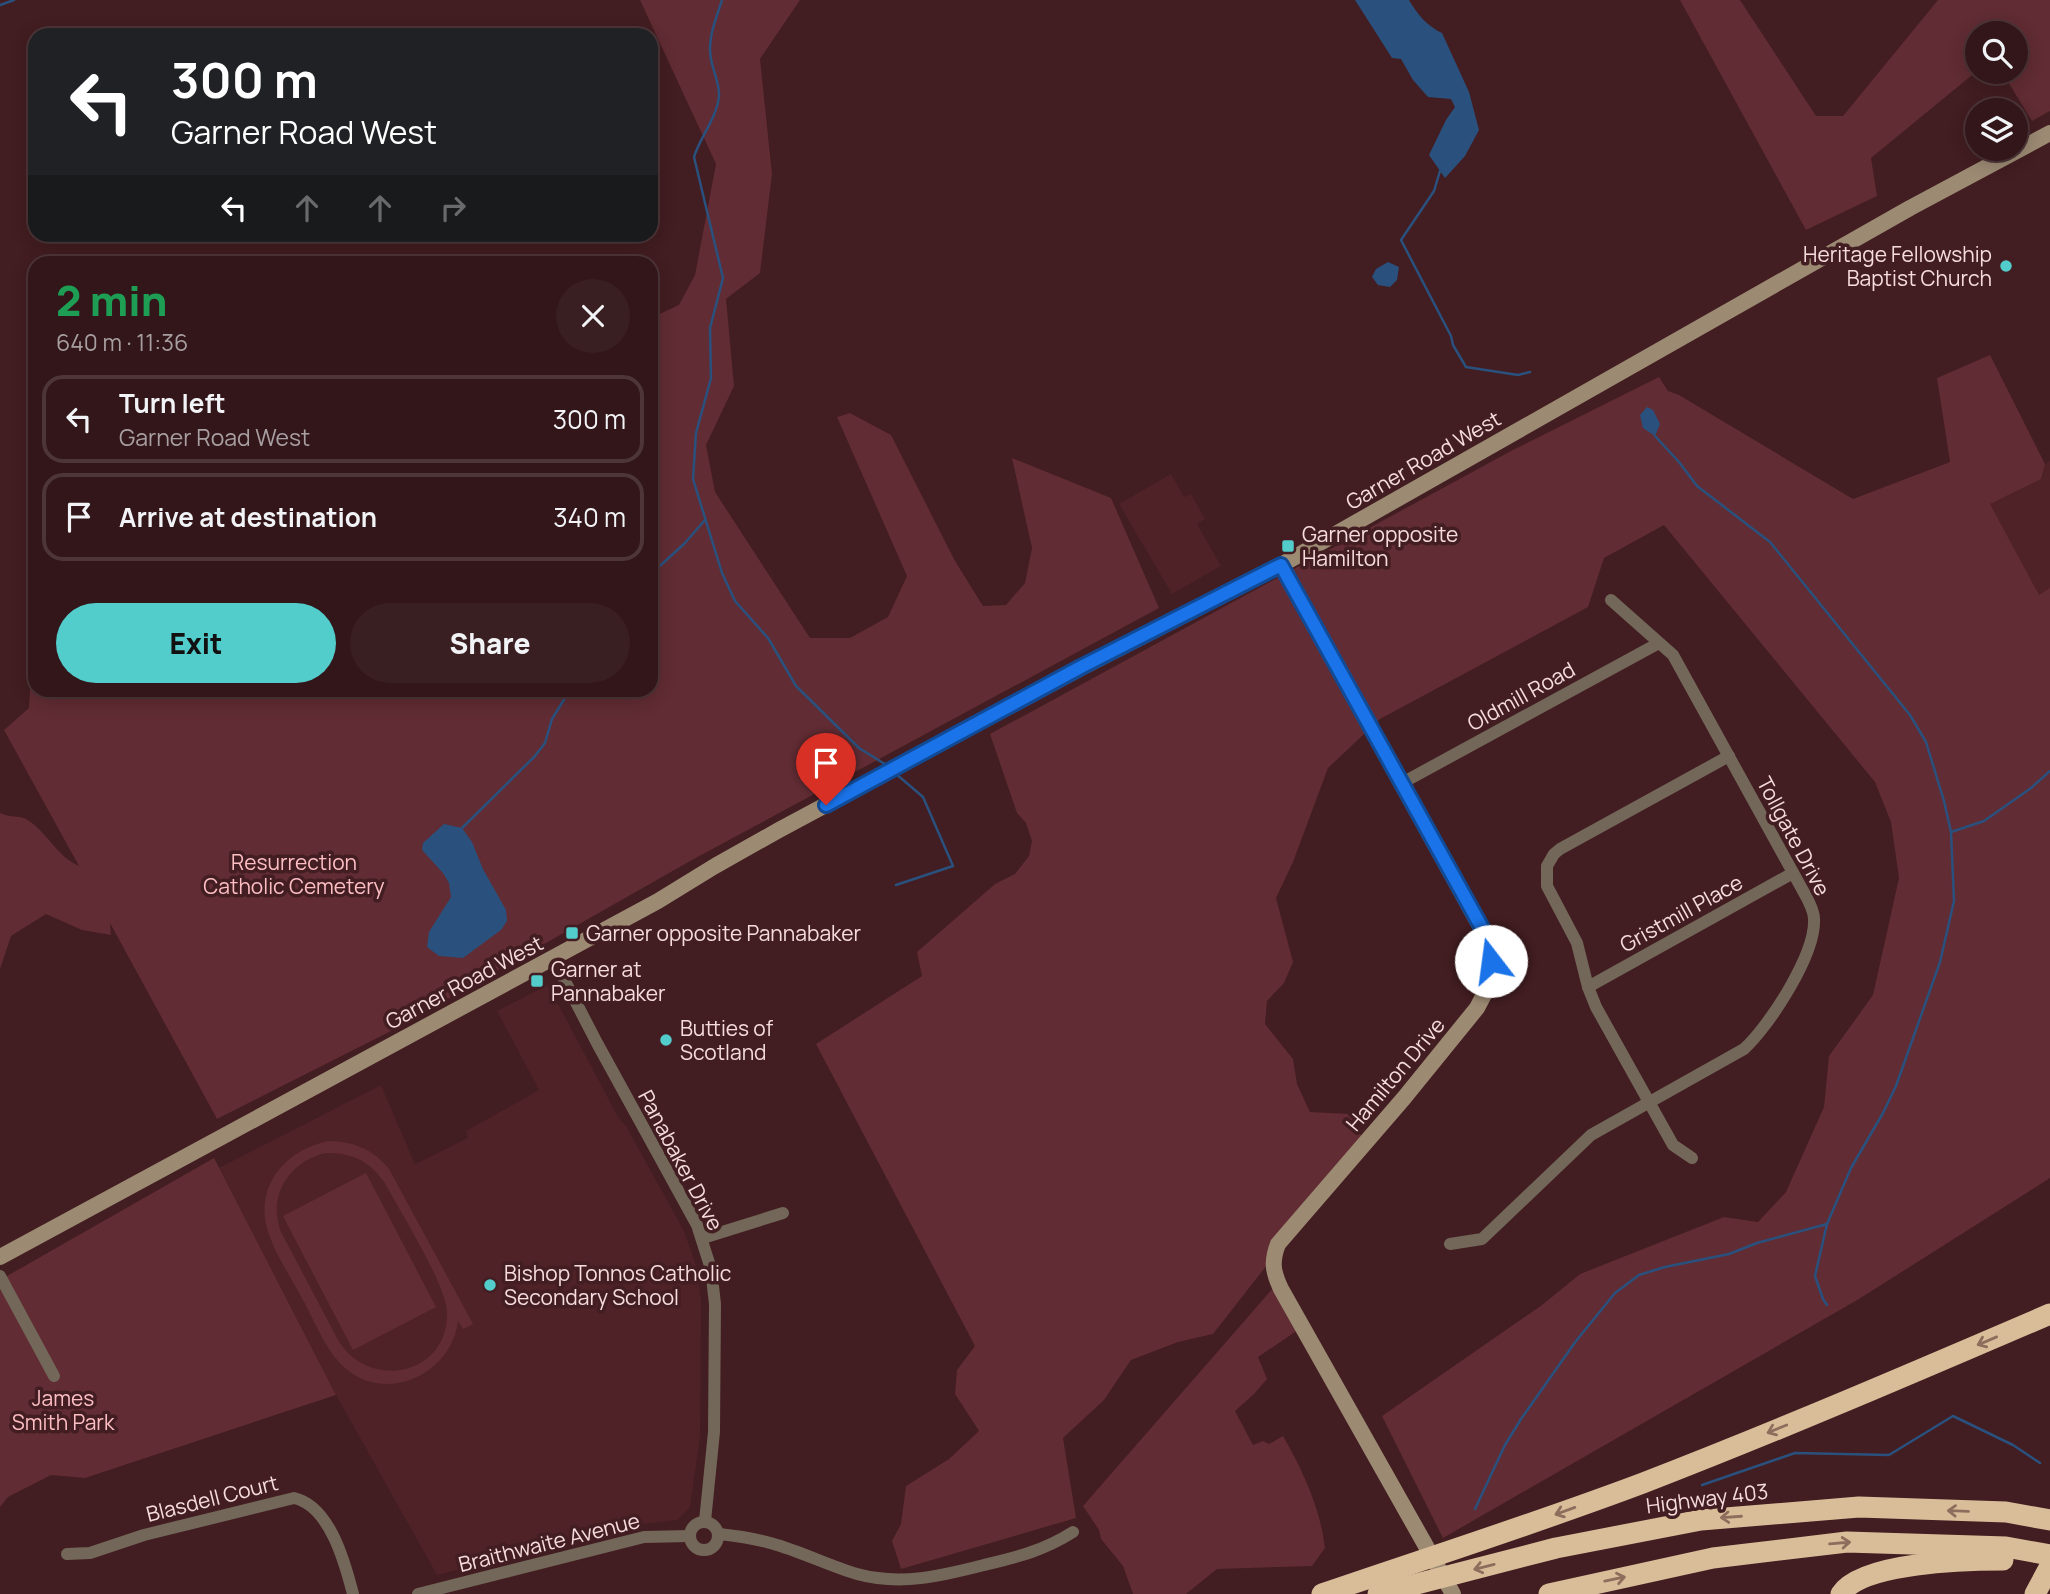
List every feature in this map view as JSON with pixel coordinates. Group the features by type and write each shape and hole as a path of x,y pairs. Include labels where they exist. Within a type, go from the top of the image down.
{"highway":[{"path":"1322,1594 1511,1532 1644,1482 1853,1398 2050,1314"},
{"name":"Highway 403","path":"1378,1594 1556,1548 1701,1520 1859,1507 2006,1512 2050,1520"},
{"path":"2006,1512 2050,1514"},
{"path":"1549,1594 1713,1558 1847,1542 2006,1547 2050,1555"},
{"path":"1841,1594 1844,1589 1868,1575 1907,1567 2010,1560 2050,1567 2035,1594"}],"main road":[{"name":"Garner Road West","path":"0,1257 658,901 779,830 1081,667 1281,565 1910,208 2050,133"},
{"name":"Hamilton Drive","path":"1281,565 1484,934 1491,961 1488,987 1471,1016 1278,1244 1272,1259 1274,1273 1281,1289 1453,1594"},
{"path":"2045,1594 2050,1587"}],"street":[{"name":"Tollgate Drive","path":"1450,1244 1482,1239 1591,1135 1744,1049 1763,1029 1796,978 1803,962 1814,917 1793,873 1673,655 1611,600"},
{"name":"Oldmill Road","path":"1402,783 1660,643"},
{"path":"1692,1158 1673,1145 1596,1007 1577,943 1547,886 1546,871 1550,860 1560,849 1730,756"},
{"name":"Gristmill Place","path":"1588,987 1793,873"},
{"name":"Panabaker Drive","path":"553,958 703,1238 714,1282 715,1304 714,1432 705,1521"},
{"path":"703,1238 783,1213"},
{"path":"0,1276 54,1376"},
{"name":"Blasdell Court","path":"67,1554 90,1553 144,1535 294,1499 303,1500 314,1507 323,1521 345,1564 353,1594"},
{"path":"705,1521 713,1524 719,1534 715,1546 705,1550 696,1548 690,1536 692,1527 705,1521"},
{"path":"719,1534 779,1545 858,1574 891,1580 910,1580 946,1575 1039,1551 1073,1532"},
{"name":"Braithwaite Avenue","path":"418,1594 644,1537 690,1536"}],"shaded area":[{"path":"2050,461 2050,588 2039,596 1989,504 2041,479 2045,464"},
{"path":"1171,474 1184,497 1191,494 1205,519 1197,524 1221,566 1172,594 1119,504"},
{"name":"Bishop Tonnos Catholic Secondary School","path":"548,985 618,1117 626,1126 684,1231 697,1268 701,1302 700,1437 690,1507 677,1520 635,1525 437,1575 336,1395 219,1168 381,1085 415,1164 468,1138 466,1131 539,1090 497,1011"}],"green space":[{"name":"Resurrection Catholic Cemetery","path":"640,0 800,0 760,59 772,174 760,273 726,299 734,386 706,445 715,492 810,638 850,638 888,617 907,576 837,417 850,413 891,435 955,561 983,606 1006,605 1025,583 1032,548 1012,458 1111,498 1159,608 692,860 393,1030 217,1119 110,923 111,935 82,930 46,914 11,936 0,969 0,813 26,819 64,856 79,866 4,730 29,708 30,697 658,697 658,315 679,305 695,275 716,164 658,39 658,28 653,28"},
{"path":"1680,0 1740,0 1816,116 1843,116 1938,0 2050,0 2050,111 2032,121 2028,114 2028,98 2018,98 2009,84 2028,84 2028,21 1965,21 1965,81 1871,158 1877,196 1806,230"},
{"path":"1990,355 2045,464 2041,479 1990,504 2039,595 2050,588 2050,1178 1859,1299 1443,1538 1382,1416 1542,1305 1580,1274 1724,1217 1758,1222 1786,1192 1824,1107 1829,1056 1873,995 1899,878 1891,822 1875,782 1664,525 1604,558 1588,607 1380,719 1328,768 1293,862 1276,898 1293,962 1284,983 1267,1001 1265,1024 1293,1059 1297,1084 1310,1112 1350,1114 1364,1141 1213,1334 1178,1342 1131,1360 1104,1400 1063,1438 1076,1518 901,1569 892,1541 901,1524 906,1486 949,1459 979,1431 955,1394 957,1370 975,1346 816,1044 922,976 917,952 995,884 1015,874 1029,856 1032,841 1026,823 1017,813 990,734 1511,451 1659,377 1668,391 1853,499 1950,462 1937,378"},
{"path":"330,1141 348,1143 363,1148 383,1162 473,1324 463,1329 458,1321 453,1339 444,1355 431,1368 415,1378 380,1384 362,1379 345,1368 327,1345 274,1247 265,1212 271,1183 288,1160 315,1145","holes":["325,1153 360,1160 380,1177 439,1283 447,1311 444,1333 436,1350 422,1362 405,1369 387,1371 369,1366 352,1356 338,1340 281,1232 277,1206 284,1182 301,1164"]},
{"name":"James Smith Park","path":"214,1158 336,1395 85,1478 51,1475 8,1497 0,1507 0,1280"},
{"path":"366,1173 436,1307 353,1350 283,1216"},
{"path":"1274,1287 1298,1330 1258,1357 1267,1379 1235,1411 1253,1445 1263,1441 1269,1444 1283,1436 1310,1490 1325,1548 1312,1566 1217,1569 1186,1594 1133,1594 1123,1566 1101,1539 1099,1530 1083,1506"}],"water":[{"path":"1355,0 1409,0 1423,19 1442,33 1469,92 1479,130 1465,156 1445,178 1429,155 1455,107 1451,99 1428,97 1413,80 1401,59 1392,58"},
{"path":"1388,262 1399,267 1397,280 1390,287 1378,285 1372,277 1376,269"},
{"path":"1647,407 1653,410 1660,424 1655,436 1643,428 1640,415"},
{"path":"444,824 462,828 472,842 483,869 506,910 507,921 501,930 463,958 439,956 427,947 429,932 451,897 449,883 443,873 422,850 423,843"}],"waterway":[{"path":"0,5 14,0"},
{"path":"722,0 710,44 719,92 718,104 694,157 723,278 710,328 711,378 696,433 693,479 722,573 735,601 768,638 796,686 859,748 888,766"},
{"path":"1440,171 1434,191 1401,240 1466,367 1518,375 1530,372"},
{"path":"1655,436 1697,486 1770,542 1910,715 1926,742 1951,832 1954,901 1940,962 1896,1086 1851,1168 1827,1224 1815,1276 1827,1305"},
{"path":"658,568 705,520"},
{"path":"462,828 535,756 545,743 552,719 566,697"},
{"path":"1951,832 1984,821 2050,771"},
{"path":"895,773 923,797 953,866 896,885"},
{"path":"1475,1509 1505,1445 1521,1419 1576,1341 1615,1293 1639,1275 1729,1254 1757,1243 1827,1224"},
{"path":"1702,1485 1795,1453 1889,1455 1953,1416 2013,1445 2040,1463"}],"place":[{"name":"Heritage Fellowship Baptist Church","path":"2006,266"},
{"name":"Garner opposite Hamilton","path":"1288,546"},
{"name":"Garner opposite Pannabaker","path":"572,933"},
{"name":"Garner at Pannabaker","path":"537,981"},
{"name":"Butties of Scotland","path":"666,1040"},
{"name":"Bishop Tonnos Catholic Secondary School","path":"490,1285"}],"route":[{"path":"826,805 1081,667 1281,565 1482,928 1491,961"}]}
